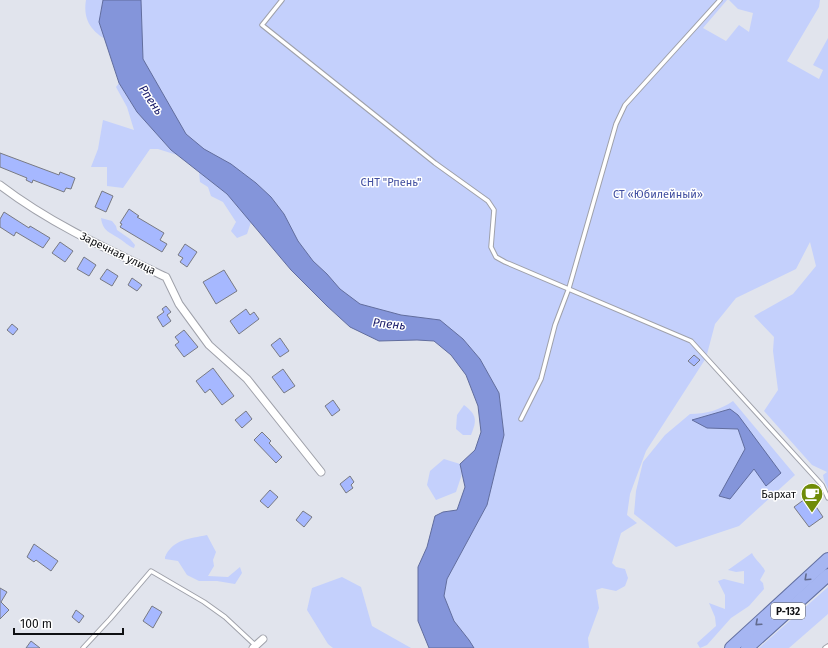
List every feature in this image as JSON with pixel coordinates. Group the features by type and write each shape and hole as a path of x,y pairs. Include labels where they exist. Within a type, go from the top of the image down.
{"highway":[{"name":"Р-132","path":"731,648 828,559"},
{"name":"Р-132","path":"747,648 828,575"}],"street":[{"name":"Заречная улица","path":"0,185 12,194 83,237 166,277 179,304 209,345 247,379 321,472"},
{"path":"254,647 262,639"}],"lane":[{"path":"282,0 262,25 435,163 488,201 494,210 491,247 496,257 691,341 822,485 828,498"},
{"path":"520,419 541,379 555,325 569,288 616,124 624,105 720,0"},
{"path":"83,648 151,571 225,617 254,647"}],"green space":[{"path":"86,0 103,0 99,22 105,39 95,32 89,23 85,6"},
{"name":"СТ «Юбилейный»","path":"141,0 727,0 703,28 726,41 739,25 749,32 753,13 738,9 729,0 820,0 819,7 787,61 819,79 823,70 813,65 828,38 828,489 823,475 827,472 812,465 764,411 778,390 773,351 774,337 754,316 793,294 816,266 810,242 796,269 736,298 715,324 706,358 646,451 630,494 627,515 637,523 621,533 612,563 616,567 625,569 628,578 625,586 616,591 602,588 596,590 599,608 588,638 589,648 474,648 454,621 444,596 447,579 487,505 504,435 499,393 480,359 463,339 440,320 401,315 360,304 340,289 313,261 298,241 284,214 271,197 256,183 231,164 204,149 186,134 143,59"},
{"path":"119,83 137,112 177,155 158,149 150,149 123,188 107,186 107,167 91,167 98,149 103,120 134,130 127,107 116,87"},
{"path":"199,172 227,194 251,222 247,234 237,238 231,231 236,222 223,202 211,196 208,187 200,182"},
{"path":"101,218 112,221 117,230 130,239 135,245 134,248 105,229"},
{"path":"733,401 795,475 739,526 676,547 634,514 636,491 643,462 665,435 690,414 713,411"},
{"path":"464,405 475,418 471,435 463,435 456,429 457,415"},
{"path":"444,459 460,464 462,474 456,492 436,500 427,485 430,471"},
{"path":"207,535 216,552 213,560 214,566 208,576 228,577 240,567 242,573 235,584 217,581 199,581 187,575 178,561 165,559 168,551 177,543"},
{"path":"752,553 765,571 760,580 763,583 764,589 749,606 731,618 707,645 700,648 697,643 716,626 715,617 709,603 725,609 725,595 718,581 724,579 744,584 744,571 736,572 728,570"},
{"path":"342,577 361,587 372,626 411,648 333,648 328,644 307,610 312,588"},
{"path":"828,587 828,614 789,648 759,648"}],"water":[{"name":"Рпень","path":"103,0 141,0 143,59 186,134 204,149 231,164 256,183 271,197 284,214 298,241 313,261 340,289 360,304 401,315 440,320 463,339 480,359 499,393 504,435 487,505 447,579 444,596 454,621 474,648 429,648 418,621 418,567 427,547 435,516 443,512 457,510 465,487 460,464 475,450 481,432 478,406 466,375 451,355 434,341 379,341 350,327 291,270 227,194 171,150 137,112 119,83 99,22"},
{"path":"730,409 738,415 781,473 766,486 754,469 730,499 719,496 745,449 738,429 707,428 692,420"}],"building":[{"path":"0,153 59,175 60,172 75,178 71,189 66,188 64,192 33,180 32,183 26,180 27,178 0,167"},
{"path":"102,191 113,196 106,212 95,207"},
{"path":"129,209 139,216 137,217 164,233 160,240 167,244 162,252 120,227 122,224 120,223"},
{"path":"4,212 29,228 30,226 50,238 43,248 16,232 14,236 0,227 0,219"},
{"path":"60,242 73,251 65,262 52,253"},
{"path":"185,244 197,252 187,267 180,262 183,258 178,255"},
{"path":"84,257 96,265 89,276 77,269"},
{"path":"107,269 118,276 112,286 100,279"},
{"path":"224,270 237,291 216,304 203,282"},
{"path":"132,278 142,285 137,291 128,285"},
{"path":"166,306 171,312 167,315 171,321 163,327 157,317 164,312 162,309"},
{"path":"246,309 250,315 254,312 259,319 239,334 230,321"},
{"path":"12,324 18,329 13,335 7,330"},
{"path":"184,330 198,347 184,357 175,345 179,342 175,337"},
{"path":"280,338 289,351 280,357 271,345"},
{"path":"694,355 700,360 694,366 688,361"},
{"path":"213,368 234,396 222,405 210,389 205,393 196,381"},
{"path":"283,369 295,386 284,393 272,377"},
{"path":"333,400 340,410 332,416 325,406"},
{"path":"246,411 252,419 242,428 235,420"},
{"path":"262,432 271,441 269,443 282,457 276,463 254,440"},
{"path":"350,476 354,482 351,485 353,488 346,493 340,484"},
{"path":"270,490 278,497 268,508 260,501"},
{"path":"809,496 823,517 809,527 794,507"},
{"path":"303,511 312,517 304,527 296,520"},
{"path":"34,544 58,561 51,571 36,560 34,562 27,557"},
{"path":"0,588 7,592 1,602 9,610 0,619"},
{"path":"152,606 162,612 153,628 143,621"},
{"path":"76,610 84,616 79,623 72,617"},
{"path":"31,641 40,648 26,648"}],"place":[{"name":"Бархат","path":"812,514"}],"park label":[{"name":"СНТ \"Рпень\"","path":"391,182"}]}
